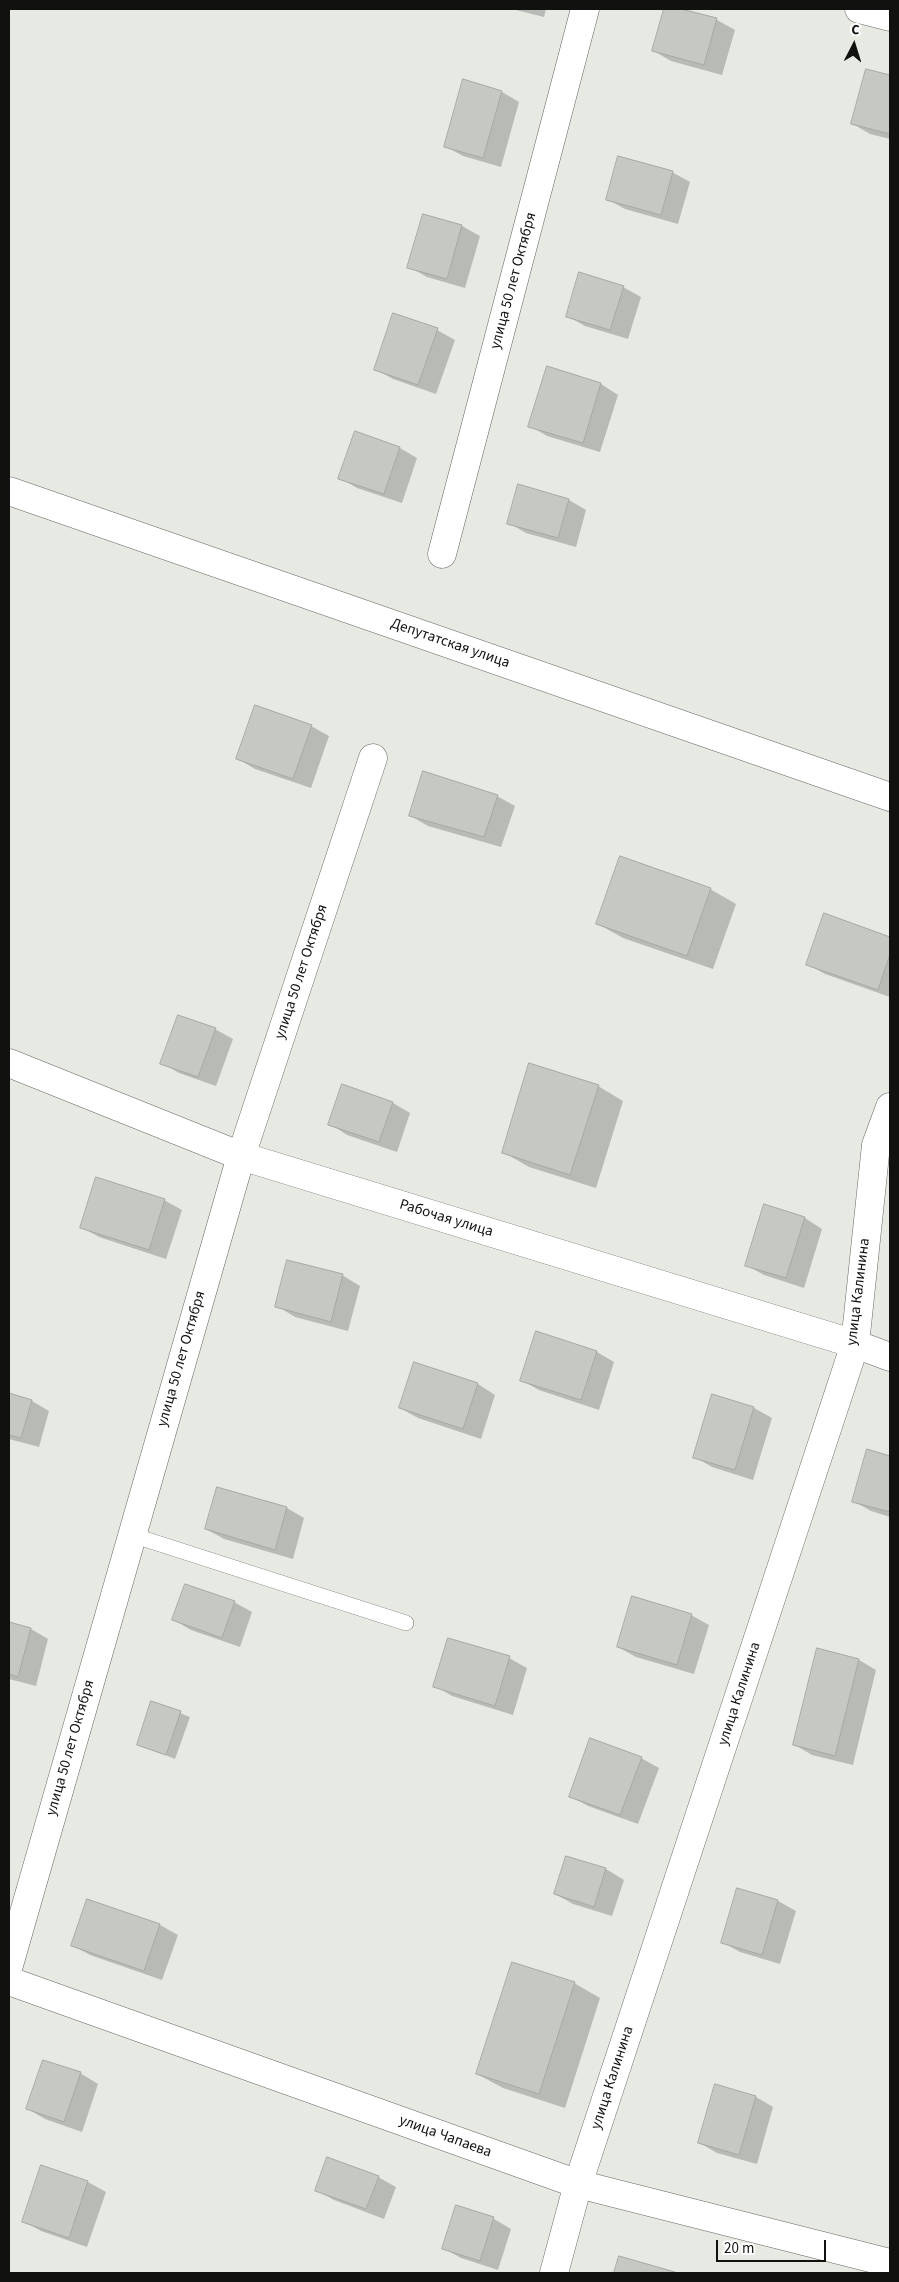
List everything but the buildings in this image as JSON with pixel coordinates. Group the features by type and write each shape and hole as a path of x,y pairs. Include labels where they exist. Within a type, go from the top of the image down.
{"street":[{"name":"улица 50 лет Октября","path":"442,554 585,9"},
{"path":"859,9 890,17"},
{"name":"Депутатская улица","path":"9,491 890,797"},
{"name":"улица 50 лет Октября","path":"9,1965 241,1156 373,758"},
{"name":"Рабочая улица","path":"9,1063 241,1156 855,1344 890,1357"},
{"name":"улица Калинина","path":"554,2273 578,2184 855,1344 876,1145 890,1107"},
{"name":"улица Чапаева","path":"9,1981 578,2184 890,2263"}],"lane":[{"path":"132,1535 406,1623"}]}
